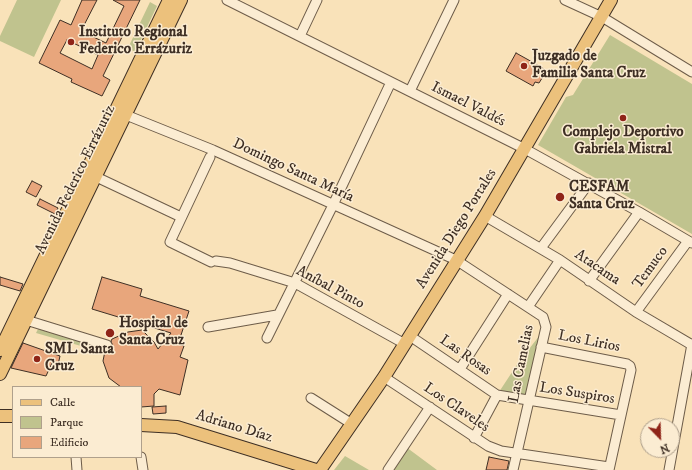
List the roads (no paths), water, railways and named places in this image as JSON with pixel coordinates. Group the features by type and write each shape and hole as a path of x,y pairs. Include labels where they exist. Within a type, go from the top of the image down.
{"main road":[{"name":"Avenida Federico Errázuriz","path":"0,374 26,320 170,0"},
{"name":"Avenida Federico Errázuriz","path":"120,113 181,0"},
{"name":"Avenida Diego Portales","path":"320,470 384,377 485,216 611,0"},
{"name":"Avenida Federico Errázuriz","path":"0,350 91,175"},
{"path":"0,416 12,416"},
{"name":"Adriano Díaz","path":"142,425 177,427 316,470"}],"street":[{"name":"Ismael Valdés","path":"226,0 525,148 690,242"},
{"path":"300,36 317,0"},
{"path":"410,91 454,0"},
{"path":"565,0 602,17 692,72"},
{"path":"267,338 277,315 295,283 333,205 391,82"},
{"name":"Domingo Santa María","path":"120,113 213,150 456,260"},
{"path":"91,175 181,217 210,157"},
{"path":"541,248 588,183"},
{"path":"589,281 639,212"},
{"name":"Atacama","path":"485,216 541,248 636,312 692,345"},
{"name":"Aníbal Pinto","path":"181,217 170,242 214,261 230,263 295,283 407,340"},
{"name":"Temuco","path":"636,312 690,242"},
{"name":"Las Camelias","path":"456,260 543,317 546,327 514,470"},
{"path":"528,308 560,260"},
{"path":"460,369 508,294"},
{"path":"208,327 277,315"},
{"path":"26,320 107,345"},
{"name":"Las Rosas","path":"407,340 460,369 497,395 530,401"},
{"path":"673,470 669,470 692,345"},
{"name":"Los Lirios","path":"541,347 627,364 630,366 621,414"},
{"name":"Los Claveles","path":"384,377 474,438 501,451 517,452 609,469"},
{"path":"474,438 497,395"},
{"path":"311,398 352,424"},
{"name":"Los Suspiros","path":"530,401 621,414"},
{"path":"388,470 430,407"},
{"path":"609,469 621,414"},
{"path":"76,458 77,470"},
{"path":"141,458 143,470"}],"place":[{"name":"Instituto Regional Federico Errázuriz","path":"71,42"},
{"name":"Juzgado de Familia Santa Cruz","path":"524,66"},
{"name":"Complejo Deportivo Gabriela Mistral","path":"623,118"},
{"name":"CESFAM Santa Cruz","path":"560,197"},
{"name":"Hospital de Santa Cruz","path":"110,333"},
{"name":"SML Santa Cruz","path":"37,359"}]}
